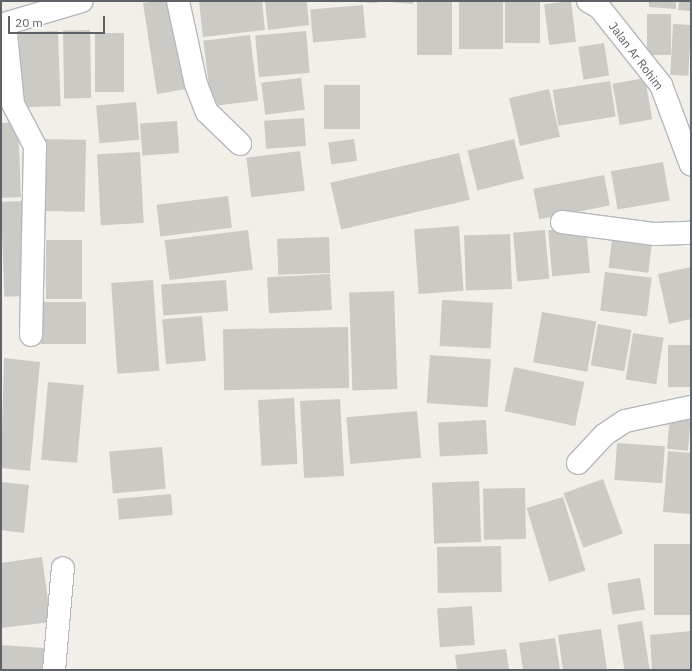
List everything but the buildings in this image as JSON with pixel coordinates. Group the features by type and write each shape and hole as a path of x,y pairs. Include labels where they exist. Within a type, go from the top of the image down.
{"street":[{"path":"31,335 36,146 13,104 3,25 82,1"},
{"path":"178,1 196,84 207,112 240,144"},
{"name":"Jalan Ar Rohim","path":"588,1 599,7 661,84 691,162"},
{"path":"562,222 655,234 691,233"},
{"path":"578,463 604,435 625,420 691,407"},
{"path":"54,670 63,568"}]}
